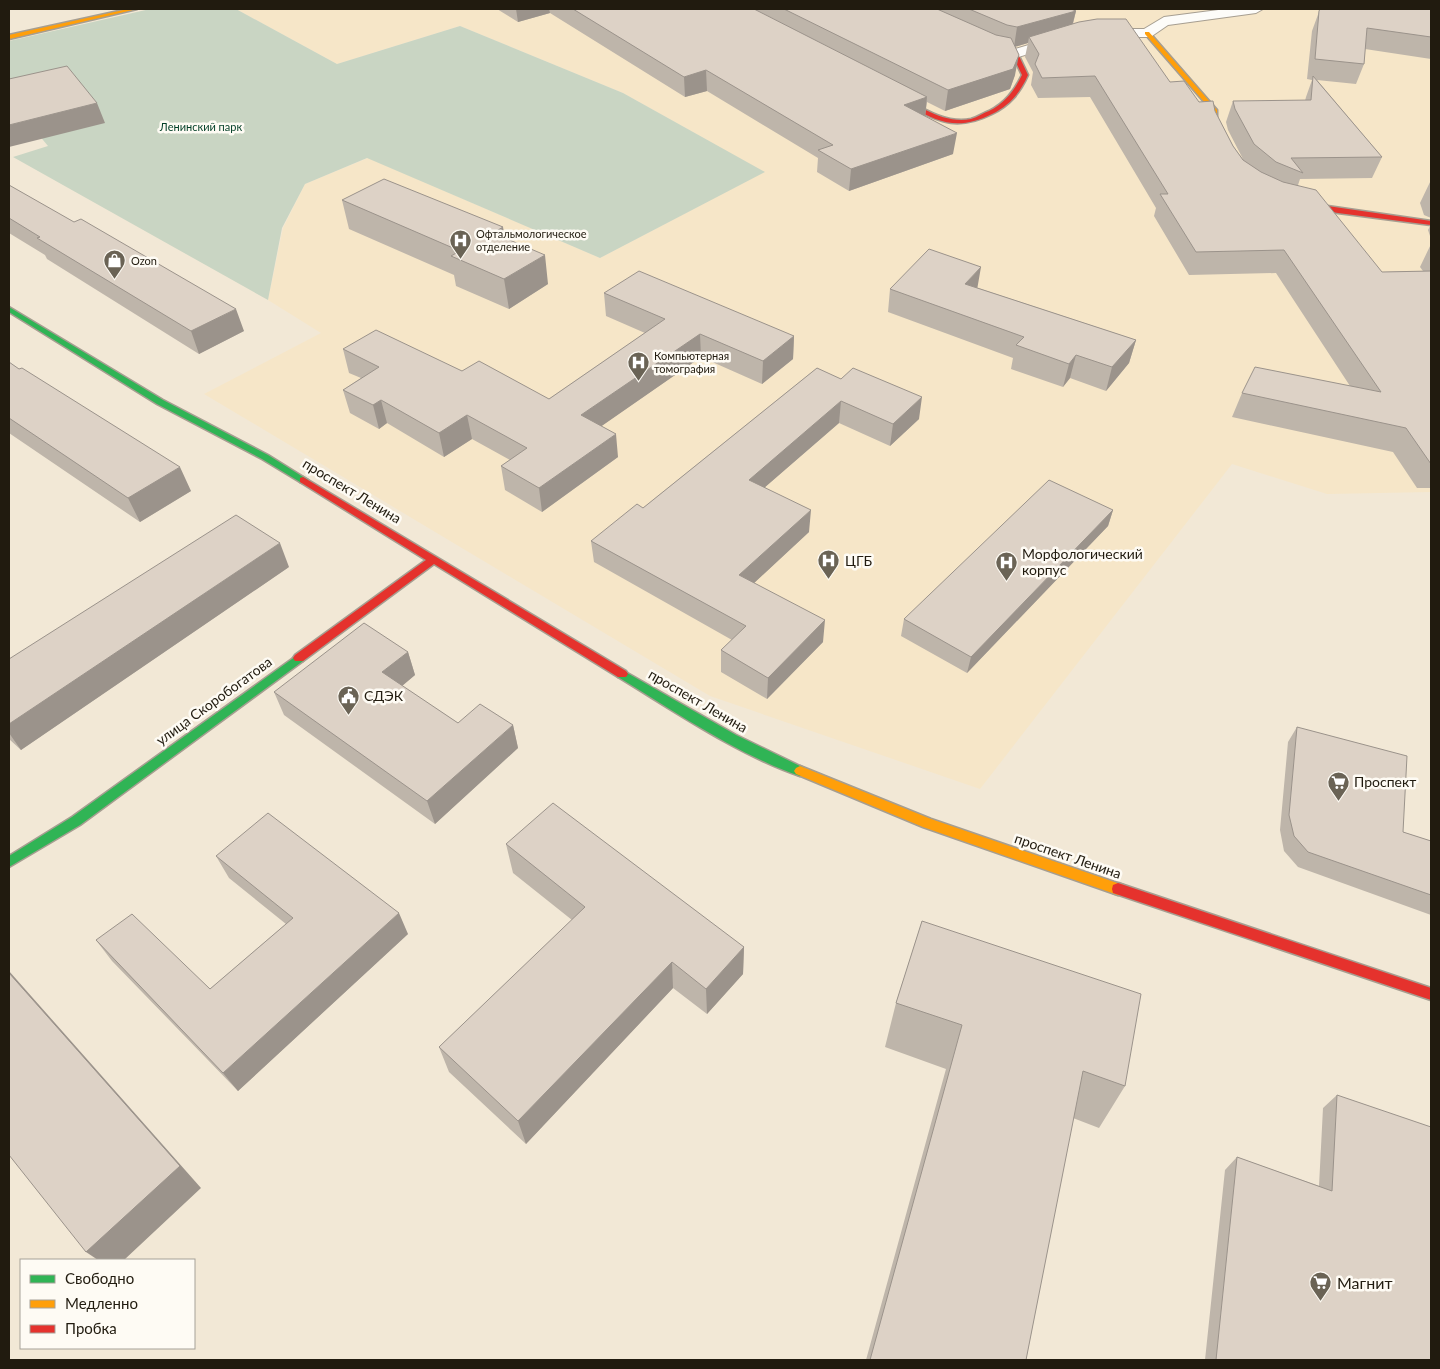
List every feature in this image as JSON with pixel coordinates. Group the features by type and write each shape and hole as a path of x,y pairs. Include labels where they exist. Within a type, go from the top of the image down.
{"street":[{"path":"9,37 134,9"},
{"path":"1146,33 1158,17 1256,9"},
{"path":"971,37 998,50 1015,54 1072,36 1092,33 1146,33 1215,111 1214,125 1223,141"},
{"path":"881,87 934,115 950,120 972,120 1009,104 1018,92 1025,75 1015,54"},
{"path":"1287,201 1338,211 1431,223"},
{"name":"проспект Ленина","path":"9,309 160,402 265,457 678,708 779,762 927,822 1013,853 1431,994"},
{"name":"улица Скоробогатова","path":"9,862 76,820 434,559"}],"shaded area":[{"path":"236,9 1431,9 1431,492 1327,494 1232,464 980,789 710,696 204,394 321,333 268,300 283,228 305,184 368,158 600,258 764,172 623,93 460,26 337,64"}],"green space":[{"name":"Ленинский парк","path":"150,9 236,9 337,64 460,26 623,93 765,172 600,258 367,158 305,184 282,228 268,300 13,157 48,146 9,99 9,41"}],"building":[{"path":"573,9 754,9 927,97 904,105 957,133 851,169 818,150 833,145 706,70 684,77"},
{"path":"784,9 937,9 996,35 1011,38 1019,55 1013,69 948,90"},
{"path":"969,9 1071,9 1076,11 1017,27 1007,25"},
{"path":"1320,9 1431,9 1431,37 1367,28 1364,64 1315,59"},
{"path":"1097,19 1126,19 1170,82 1184,81 1199,102 1213,101 1215,111 1233,146 1243,160 1261,172 1283,182 1316,190 1382,272 1431,271 1431,464 1406,428 1242,393 1255,367 1381,392 1284,250 1196,252 1160,194 1168,194 1095,76 1042,78 1035,64 1039,54 1029,37 1079,22"},
{"path":"67,66 97,103 9,125 9,79"},
{"path":"1313,76 1382,157 1291,158 1303,173 1276,162 1254,144 1235,109 1233,101 1311,100"},
{"path":"384,179 503,227 493,233 545,255 504,279 451,256 460,251 342,200"},
{"path":"9,185 74,222 81,219 236,309 191,331 37,238 40,237 9,218"},
{"path":"929,249 981,267 965,284 1136,340 1112,367 1076,355 1069,364 1016,345 1024,337 890,289"},
{"path":"639,271 794,336 763,361 700,334 581,415 616,434 539,488 501,466 527,448 467,415 439,433 381,400 373,405 343,390 379,367 343,349 376,330 462,371 479,361 549,399 665,319 604,293"},
{"path":"9,362 19,369 22,368 180,467 128,498 9,418"},
{"path":"817,368 841,379 853,368 922,397 893,424 841,401 749,480 811,510 739,575 825,620 768,678 721,650 746,626 591,541 637,504 643,508"},
{"name":"Морфологический корпус","path":"1049,480 1113,510 971,657 904,619"},
{"path":"236,515 280,543 9,724 9,659"},
{"path":"364,623 408,652 382,672 458,723 480,704 513,725 427,801 274,692"},
{"name":"Проспект","path":"1297,727 1407,756 1403,832 1431,841 1431,895 1308,852 1294,836 1289,815"},
{"path":"553,803 744,947 706,989 672,962 518,1121 439,1047 585,907 506,844"},
{"path":"268,813 399,913 223,1073 96,940 132,914 210,989 293,918 216,856"},
{"path":"922,921 1141,994 1125,1086 1083,1071 1026,1360 870,1360 962,1025 896,1003"},
{"path":"9,973 180,1166 86,1252 9,1155"},
{"name":"Магнит","path":"1337,1095 1431,1127 1431,1360 1216,1360 1237,1157 1332,1191"}],"traffic: fast":[{"path":"9,309 160,402 265,457 303,480"},
{"path":"9,862 76,821 299,658"},
{"path":"622,674 731,739 800,771"}],"traffic: slow":[{"path":"9,37 134,9"},
{"path":"1147,33 1215,111 1214,125 1220,134"},
{"path":"800,771 927,823 1118,889"}],"traffic: jam":[{"path":"891,93 939,118 960,122 980,118 1002,106 1019,88 1025,75 1015,54"},
{"path":"1296,203 1338,211 1431,223"},
{"path":"303,480 622,674"},
{"path":"299,658 434,559"},
{"path":"1118,889 1431,994"}],"place":[{"name":"Офтальмологическое отделение","path":"460,259"},
{"name":"Ozon","path":"115,280"},
{"name":"Компьютерная томография","path":"638,381"},
{"name":"ЦГБ","path":"829,580"},
{"name":"Морфологический корпус","path":"1006,581"},
{"name":"СДЭК","path":"348,715"},
{"name":"Проспект","path":"1338,801"},
{"name":"Магнит","path":"1321,1302"}]}
